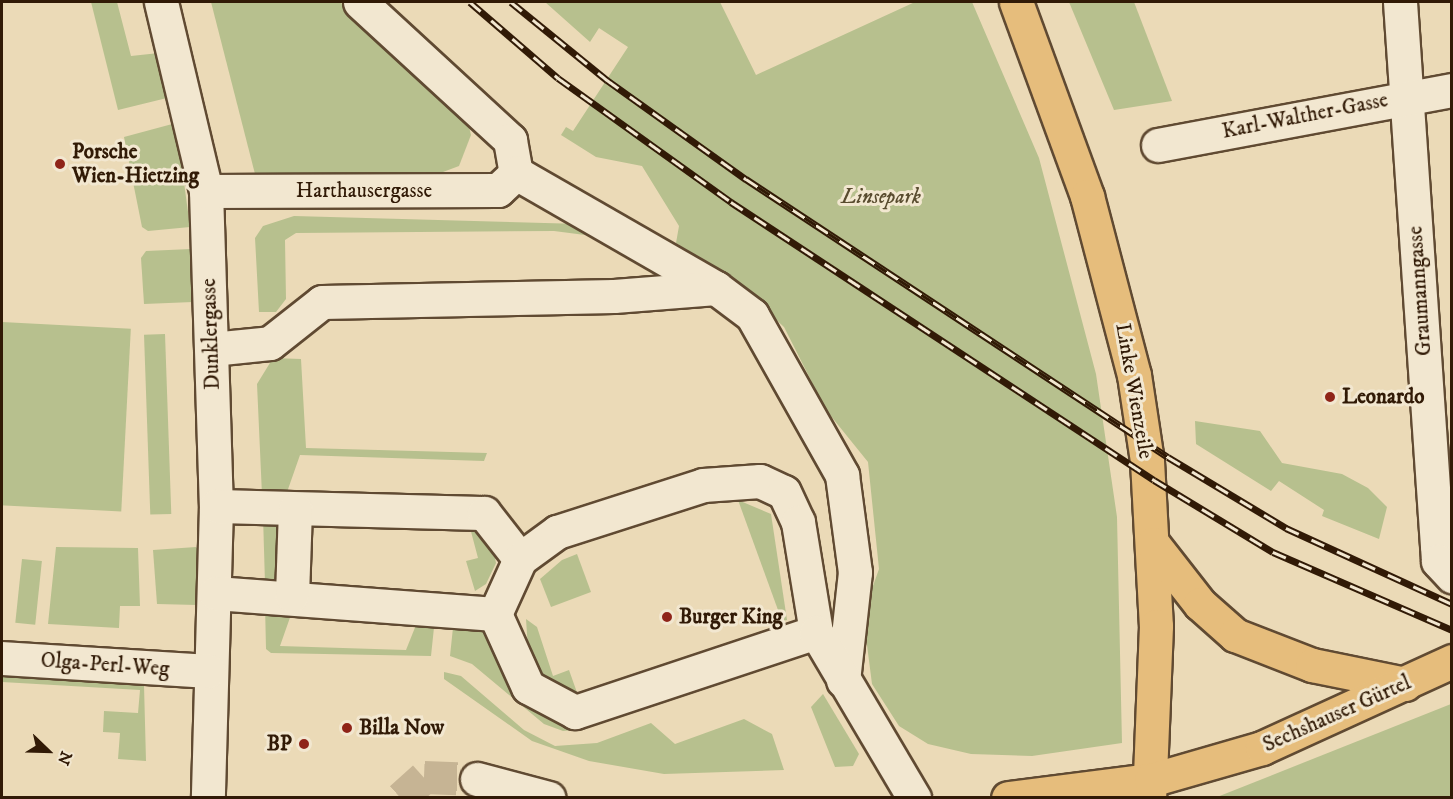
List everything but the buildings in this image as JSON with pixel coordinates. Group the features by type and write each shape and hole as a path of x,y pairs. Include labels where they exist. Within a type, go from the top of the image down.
{"main road":[{"name":"Linke Wienzeile","path":"1016,2 1059,114 1113,285 1134,375 1153,544 1150,789"},
{"path":"1153,544 1200,604 1235,635 1312,665 1406,684"},
{"name":"Sechshauser Gürtel","path":"1008,798 1150,789 1262,748 1452,661"}],"street":[{"name":"Dunklergasse","path":"161,2 206,191 216,506 215,593 209,672 208,798"},
{"path":"360,2 510,140 516,173 716,288 752,315 842,476 855,572 843,680"},
{"name":"Graumanngasse","path":"1400,2 1437,554 1452,576"},
{"name":"Karl-Walther-Gasse","path":"1158,145 1406,95 1452,90"},
{"name":"Harthausergasse","path":"206,191 498,190 516,173"},
{"path":"212,349 270,344 322,302 614,297 716,288"},
{"path":"816,632 575,712 528,687 495,614 520,559 556,531 703,485 760,481 784,492 798,522 816,632 914,798"},
{"path":"216,506 484,513 520,559"},
{"path":"292,595 295,509"},
{"path":"215,593 292,595 495,614"},
{"name":"Olga-Perl-Weg","path":"2,658 209,672"},
{"path":"477,779 540,794"}],"green space":[{"path":"91,2 117,2 131,56 159,53 171,97 118,110"},
{"path":"211,2 340,2 467,119 471,135 459,166 427,178 255,174"},
{"name":"Linsepark","path":"545,2 720,2 756,75 915,2 972,2 1039,158 1096,374 1117,517 1122,743 1032,756 971,754 928,744 899,726 872,684 863,614 879,569 868,462 826,410 784,327 729,277 676,243 679,226 642,166 596,157 561,135 566,127 573,131 628,47 599,28 590,42"},
{"path":"1069,2 1134,2 1172,101 1114,110"},
{"path":"176,123 190,227 148,231 142,227 124,137"},
{"path":"294,216 581,224 585,235 554,231 296,233 285,240 286,299 276,312 259,312 255,238 263,226"},
{"path":"191,249 193,302 144,304 141,258 146,251"},
{"path":"2,322 131,329 121,512 2,505"},
{"path":"165,334 171,514 150,515 144,335"},
{"path":"273,358 301,359 306,448 487,453 484,461 300,455 286,495 262,495 257,384"},
{"path":"1195,421 1260,431 1282,463 1342,474 1368,488 1387,507 1379,539 1322,516 1324,510 1279,481 1271,491 1196,444"},
{"path":"738,500 771,514 787,620 782,621"},
{"path":"263,516 281,522 275,582 265,583"},
{"path":"469,524 492,544 496,563 486,584 475,591 466,561 478,558"},
{"path":"56,547 138,548 140,606 120,606 119,628 48,624"},
{"path":"196,547 201,554 197,605 157,604 153,550"},
{"path":"577,554 591,592 551,607 540,579 562,560"},
{"path":"22,559 42,561 35,625 15,623"},
{"path":"265,605 293,609 280,646 406,650 416,625 435,618 431,656 271,653 266,649"},
{"path":"454,618 483,618 526,704 541,715 577,723 625,709 626,713 583,729 563,731 544,724 472,664 450,656"},
{"path":"526,619 537,627 553,676 569,670 580,701 541,680 528,649"},
{"path":"444,672 461,676 524,730 555,746 597,743 651,723 675,744 744,719 772,734 784,770 664,774 589,761 532,741 444,679"},
{"path":"2,674 144,685 146,761 118,759 120,733 103,732 104,711 138,713 140,690 2,682"},
{"path":"823,694 859,754 853,766 835,767 811,707"},
{"path":"1451,704 1451,797 1217,797"}],"tunnel":[{"path":"401,798 424,777 477,779"}],"railway":[{"path":"470,2 558,78 731,202 1154,480 1273,552 1452,630"},
{"path":"511,2 607,80 746,179 1168,457 1286,528 1452,604"}],"place":[{"name":"Porsche Wien-Hietzing","path":"60,164"},
{"name":"Leonardo","path":"1330,397"},
{"name":"Burger King","path":"667,617"},
{"name":"Billa Now","path":"347,728"},
{"name":"BP","path":"304,744"}]}
